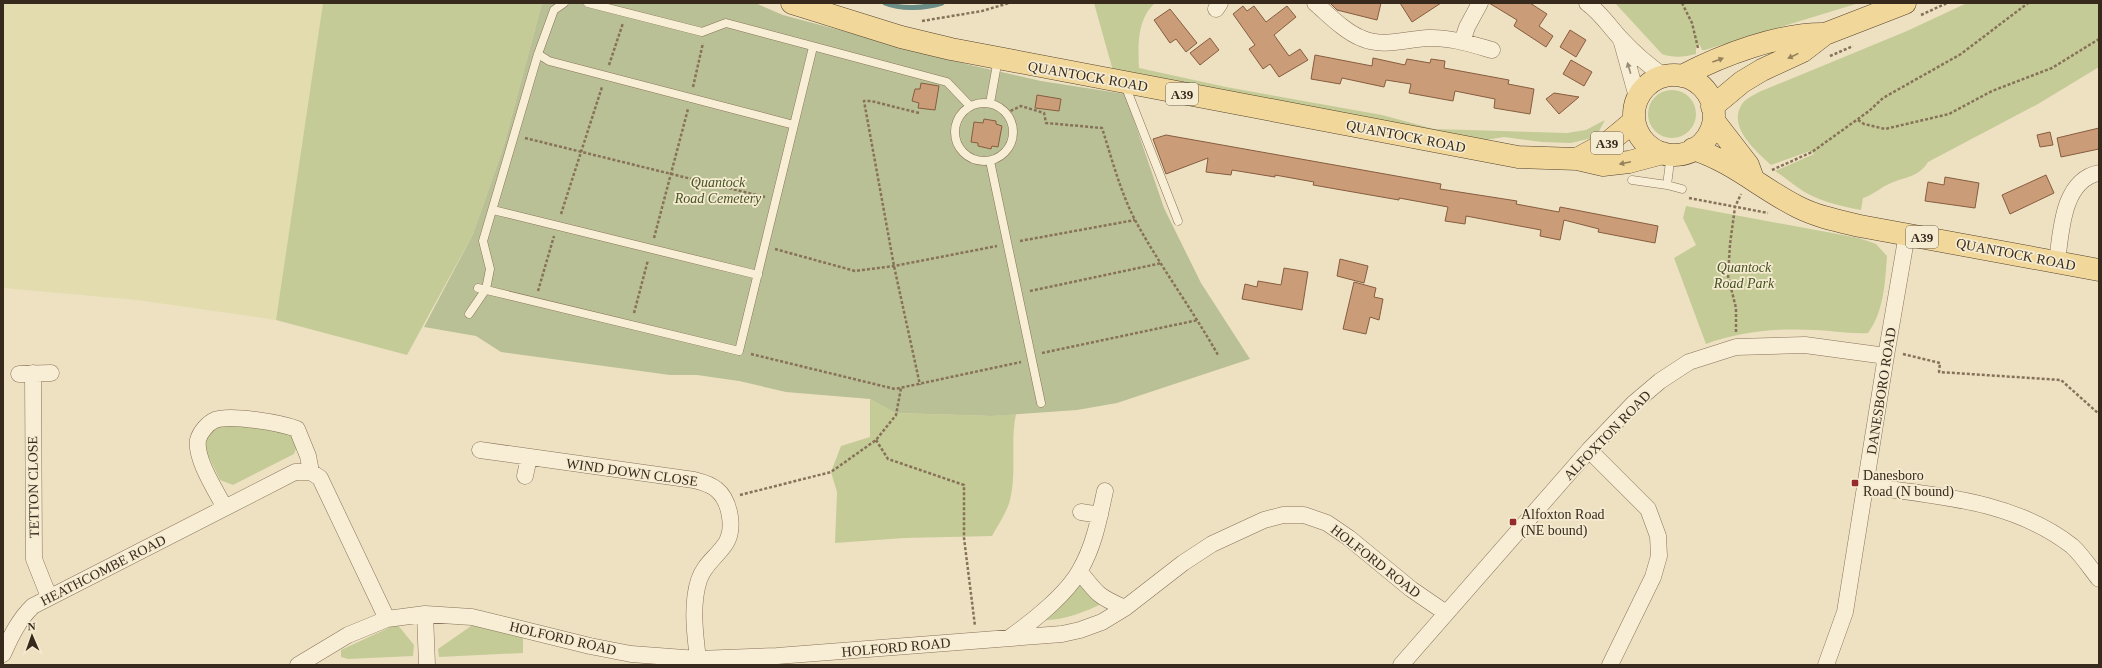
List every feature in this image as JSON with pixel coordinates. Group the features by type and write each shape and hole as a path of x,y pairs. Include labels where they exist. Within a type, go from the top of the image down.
{"main road":[{"name":"QUANTOCK ROAD","path":"792,3 901,37 998,59 1518,157 1577,159 1603,165 1629,162 1667,154"},
{"name":"A39","path":"1713,114 1742,82 1762,70 1803,51 1825,34 1905,3"},
{"name":"A39","path":"1674,77 1699,85 1705,91 1713,114 1709,135 1693,149 1686,153 1667,154 1646,144 1639,135 1634,121 1637,97 1647,84 1674,77 1698,67 1783,38 1805,34 1825,34"},
{"name":"QUANTOCK ROAD","path":"1713,114 1755,179"},
{"name":"A39","path":"1577,159 1610,141 1634,121"},
{"name":"QUANTOCK ROAD","path":"1693,149 1710,154 1755,179 1794,204 1822,217 1860,226 2099,270"}],"street":[{"path":"1315,3 1349,32 1373,42 1387,43 1429,38 1462,42 1492,50"},
{"path":"1462,42 1467,27 1480,3"},
{"path":"1587,3 1605,19 1621,39 1647,64 1674,77"},
{"path":"1621,39 1637,97"},
{"path":"2056,262 2063,222 2070,196 2084,180 2099,173"},
{"name":"DANESBORO ROAD","path":"1826,665 1845,612 1886,353 1907,234"},
{"name":"ALFOXTON ROAD","path":"1401,665 1589,450 1634,403 1660,381 1689,362 1736,348 1805,344 1886,353"},
{"name":"TETTON CLOSE","path":"49,597 34,559 26,374 51,373"},
{"path":"224,508 199,454 198,440 206,426 215,420 228,418 286,425 296,429 308,456 311,472 320,478 387,619"},
{"name":"WIND DOWN CLOSE","path":"480,450 694,480 707,484 718,490 730,512 730,524 727,541 717,554 708,561 698,582 695,636 698,659"},
{"path":"1589,450 1648,510 1658,536 1659,556 1653,577 1610,665"},
{"path":"525,476 529,457"},
{"name":"HEATHCOMBE ROAD","path":"3,654 10,637 25,614 33,606 294,472 311,472"},
{"path":"1866,486 1990,505 2034,521 2073,547 2099,579"},
{"path":"1009,638 1045,610 1080,572 1092,542 1100,515 1104,491"},
{"path":"1081,512 1100,515"},
{"name":"HOLFORD ROAD","path":"298,665 348,635 387,619 425,614 472,617 590,646 631,654 698,659 777,656 1009,638 1080,630 1102,622 1126,608 1183,563 1212,544 1264,520 1283,515 1304,515 1327,523 1349,538 1410,589 1446,613"},
{"path":"1080,572 1096,593 1126,608"},
{"path":"425,614 427,665"}],"lane":[{"path":"470,314 490,269 483,241 538,54 554,10 564,3"},
{"path":"590,3 702,32 726,23 947,82 970,106"},
{"path":"482,288 739,351 777,200 812,47"},
{"path":"538,54 549,61 794,125"},
{"path":"990,103 998,59"},
{"path":"1124,82 1178,221"},
{"path":"979,103 990,103 998,106 1006,113 1011,121 1013,131 1012,141 1007,150 999,157 990,161 980,161 964,154 958,146 954,128 957,119 962,112 970,106 979,103"},
{"path":"1667,154 1667,186"},
{"path":"990,161 1041,402"},
{"path":"1632,180 1682,188"},
{"path":"493,210 758,275"}],"path":[{"path":"919,22 982,11 1010,3"},
{"path":"1682,3 1692,24 1700,53"},
{"path":"1736,348 1736,308 1728,276 1730,244 1735,207 1755,179 1771,170 1812,152 1858,120 1896,90 1961,54 2028,3"},
{"path":"535,302 557,226 626,13"},
{"path":"631,325 671,174 705,31"},
{"path":"1858,120 1864,124 1885,129 1949,114 1992,91 2052,68 2096,43 2099,39"},
{"path":"919,113 871,101 864,101 894,266 920,385"},
{"path":"1006,113 1021,106 1044,113 1046,123 1102,128 1122,192 1135,220 1198,320 1218,355"},
{"path":"515,135 777,200"},
{"path":"1720,204 1769,214"},
{"path":"765,246 855,271 894,266 1135,220"},
{"path":"1018,294 1162,263"},
{"path":"739,351 895,389 920,385 1032,357 1198,320"},
{"path":"1886,353 1940,362 1939,372 2061,380 2099,414"},
{"path":"724,500 831,472 876,440 896,415 901,388"},
{"path":"876,440 888,459 964,485 964,538 976,640"}],"shaded area":[{"path":"3,3 323,3 276,320 137,300 3,288"}],"green space":[{"path":"323,3 542,3 504,145 473,234 407,355 276,320"},
{"name":"Quantock Road Cemetery","path":"542,3 755,3 783,15 970,65 1041,81 1125,94 1164,208 1201,283 1250,359 1117,403 1077,410 992,416 895,413 870,399 786,392 739,381 697,375 670,375 501,352 476,336 424,327 473,234 504,145"},
{"path":"1094,3 1155,3 1149,9 1145,17 1140,33 1139,68 1226,87 1382,115 1434,129 1567,133 1586,130 1605,120 1596,137 1571,143 1542,142 1504,137 1479,141 1113,71"},
{"path":"1615,3 1859,3 1705,50 1702,50 1700,45 1697,45 1696,54 1679,57 1662,54"},
{"path":"1967,3 2099,3 2099,67 2038,104 1928,162 1916,174 1887,185 1863,198 1861,210 1811,196 1775,171 1814,154 1810,151 1771,165 1751,146 1745,138 1738,121 1738,113 1745,100 1759,92 1907,31"},
{"path":"1672,90 1681,92 1689,97 1694,105 1696,114 1694,123 1689,131 1681,136 1672,138 1663,136 1655,131 1650,123 1648,114 1650,105 1655,97 1663,92"},
{"name":"Quantock Road Park","path":"1686,206 1859,238 1876,244 1887,256 1881,306 1868,333 1848,333 1802,329 1774,330 1746,333 1706,344 1674,258 1696,245 1683,218"},
{"path":"870,399 895,413 992,416 1016,414 1014,424 1012,490 1009,505 992,536 904,538 835,543 837,492 831,472 841,446 870,437"},
{"path":"222,422 286,428 293,437 297,446 294,454 233,485 220,480 203,445 204,438"},
{"path":"1076,582 1104,603 1064,618 1038,620"},
{"path":"397,624 414,645 413,656 348,659 341,657 341,650"},
{"path":"474,624 523,638 523,653 439,657 438,649"}],"building":[{"path":"1330,3 1381,3 1377,20 1337,10"},
{"path":"1400,3 1441,3 1412,22"},
{"path":"1489,3 1530,3 1547,14 1539,26 1553,36 1546,47 1514,26 1517,20"},
{"path":"1243,6 1247,11 1254,6 1266,22 1287,6 1296,17 1274,35 1289,56 1300,49 1308,60 1279,77 1270,64 1263,69 1249,49 1255,45 1233,14"},
{"path":"1170,9 1197,43 1186,52 1176,39 1170,43 1154,20"},
{"path":"1570,30 1586,40 1576,57 1560,47"},
{"path":"1210,38 1219,50 1200,65 1190,53"},
{"path":"1315,55 1372,66 1373,58 1405,65 1407,59 1430,63 1431,59 1445,61 1444,68 1509,80 1508,84 1534,89 1530,114 1494,108 1495,99 1455,91 1453,101 1409,93 1411,84 1386,80 1384,87 1342,78 1340,84 1311,79"},
{"path":"1571,60 1592,72 1584,86 1563,74"},
{"path":"921,83 939,86 935,110 918,108 919,103 912,101 915,89 920,89"},
{"path":"1554,93 1579,97 1559,114 1546,99"},
{"path":"1037,95 1061,99 1059,111 1035,108"},
{"path":"984,119 996,121 996,124 1002,126 998,147 992,146 991,149 978,146 978,143 971,142 974,122 983,123"},
{"path":"2099,128 2099,149 2061,157 2057,138"},
{"path":"2050,132 2053,145 2040,147 2037,135"},
{"path":"1166,135 1441,184 1440,189 1517,201 1516,204 1559,212 1560,207 1658,226 1655,243 1598,232 1599,229 1564,220 1560,240 1540,236 1541,230 1466,216 1465,224 1445,221 1448,207 1313,185 1314,182 1275,175 1275,177 1232,170 1231,175 1206,172 1208,158 1166,174 1153,139"},
{"path":"2046,175 2054,193 2010,214 2002,195"},
{"path":"1945,177 1979,183 1975,208 1925,201 1928,182 1944,185"},
{"path":"1340,259 1368,266 1364,283 1337,276"},
{"path":"1284,268 1308,272 1302,310 1242,299 1245,284 1257,287 1258,281 1281,285"},
{"path":"1354,282 1376,288 1374,297 1383,299 1379,320 1370,317 1366,334 1343,329"}],"waterway":[{"path":"885,3 899,7 914,8 942,3"}],"place":[{"name":"Danesboro Road (N bound)","path":"1855,483"},
{"name":"Alfoxton Road (NE bound)","path":"1513,522"}]}
